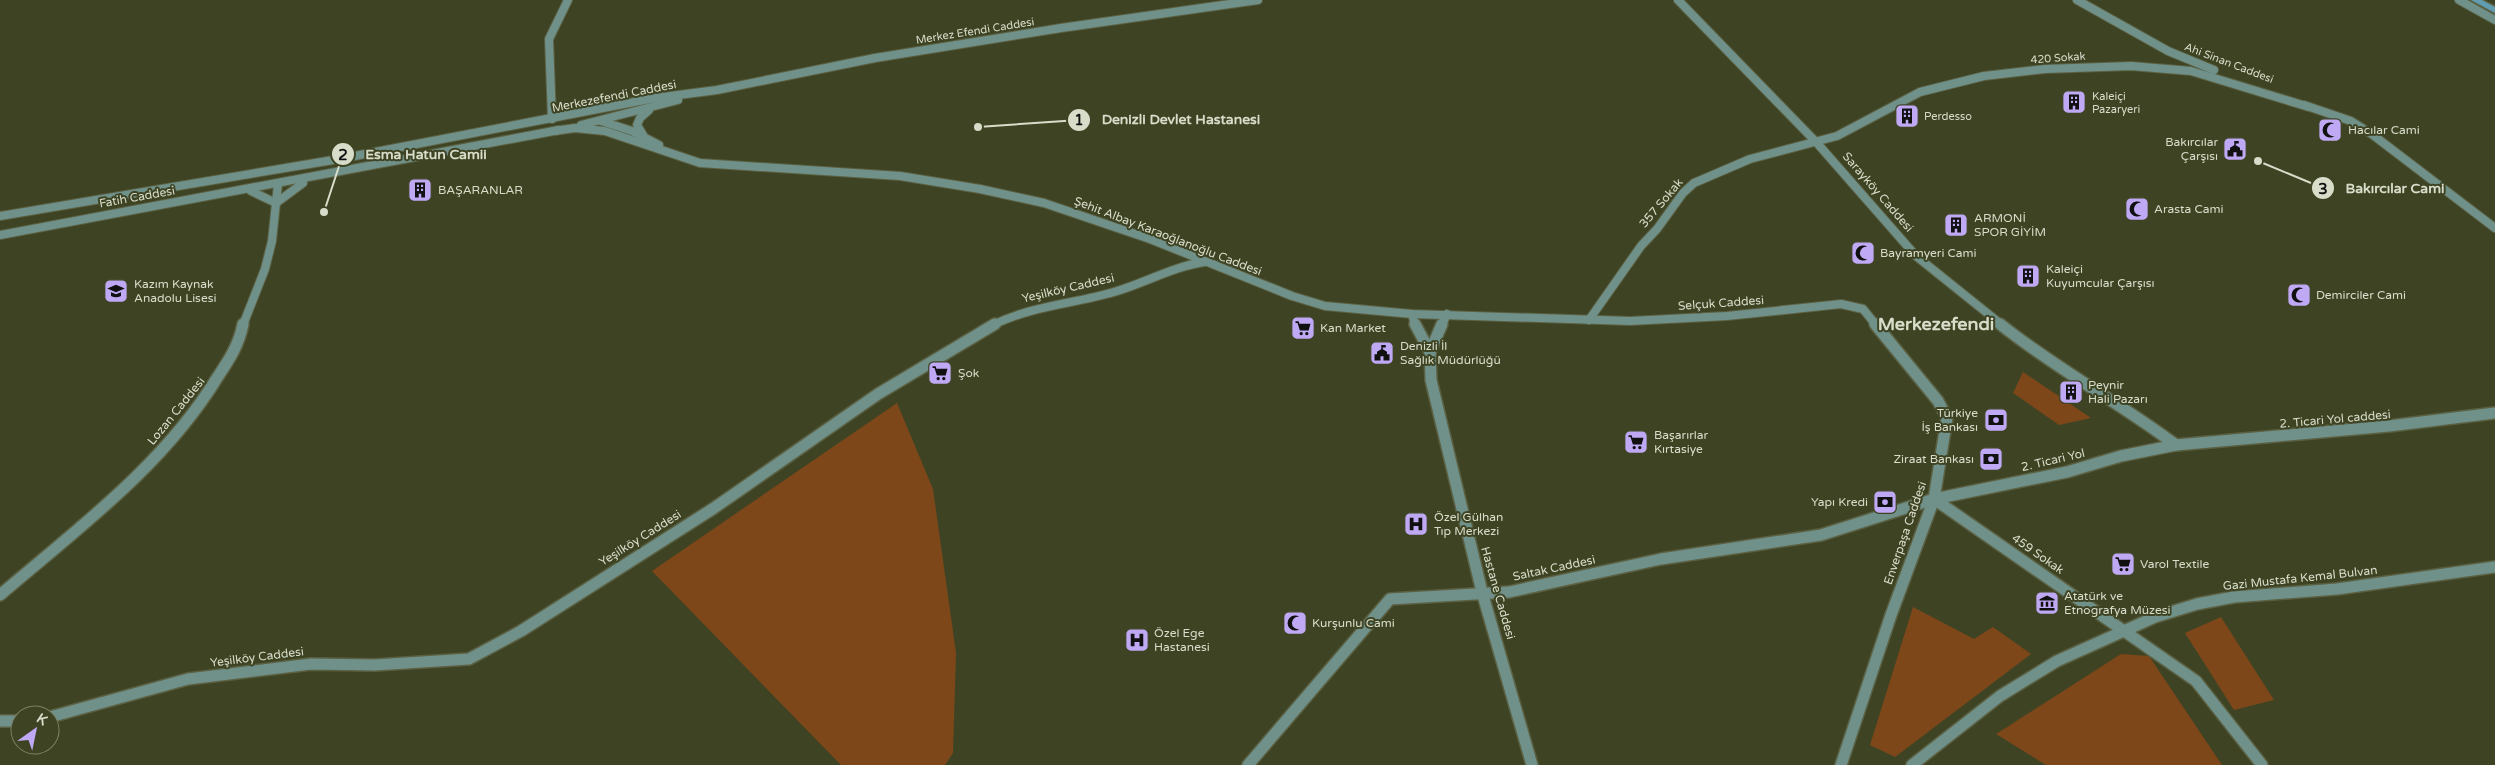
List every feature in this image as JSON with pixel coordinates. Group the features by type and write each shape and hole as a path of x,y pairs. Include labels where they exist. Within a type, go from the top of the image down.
{"main road":[{"path":"2475,0 2495,10"}],"street":[{"path":"568,0 560,20 549,38 555,119 604,123 646,138 679,156"},
{"name":"Merkez Efendi Caddesi","path":"697,94 875,58 1062,28 1258,0"},
{"name":"Sarayköy Caddesi","path":"1678,0 1817,142 1916,256 2012,334 2140,418 2176,445"},
{"name":"Ahi Sinan Caddesi","path":"2077,0 2168,50 2202,66 2350,121 2389,146 2495,228"},
{"path":"2459,0 2495,20"},
{"name":"420 Sokak","path":"1817,142 1861,125 1920,92 1977,78 2045,69 2132,66 2174,68 2222,79 2309,107"},
{"name":"Merkezefendi Caddesi","path":"262,171 697,94"},
{"path":"646,138 637,125 645,112 656,102"},
{"name":"Merkezefendi Caddesi","path":"278,184 604,123 656,102"},
{"path":"604,123 679,156"},
{"name":"357 Sokak","path":"1589,320 1642,246 1683,193 1694,183 1750,159 1817,142"},
{"name":"Şehit Albay Karaoğlanoğlu Caddesi","path":"679,156 708,164 900,176 980,188 1044,203 1098,220 1292,296 1325,306 1412,314 1589,320"},
{"path":"227,177 258,179 278,184 328,160"},
{"name":"Fatih Caddesi","path":"0,216 262,171"},
{"path":"247,190 267,197 276,203 292,189 318,177"},
{"name":"Fatih Caddesi","path":"0,235 278,184"},
{"name":"Lozan Caddesi","path":"0,595 140,474 204,400 239,344 244,316 265,269 272,241 278,184"},
{"name":"Yeşilköy Caddesi","path":"60,713 188,679 311,664 375,665 469,659 521,631 706,514 878,394 987,328 1006,318 1041,307 1123,290 1183,265 1205,261"},
{"name":"Selçuk Caddesi","path":"1589,320 1630,321 1707,317 1828,305 1854,306"},
{"name":"Enverpaşa Caddesi","path":"1841,765 1891,615 1934,499 1947,418 1938,401 1868,314 1854,306"},
{"name":"Hastane Caddesi","path":"1412,314 1415,326 1430,352 1431,380 1482,592 1491,616 1532,765"},
{"path":"1430,352 1447,314"},
{"name":"2. Ticari Yol caddesi","path":"2176,445 2389,426 2495,413"},
{"name":"2. Ticari Yol","path":"1934,499 2067,472 2120,456 2176,445"},
{"name":"Saltak Caddesi","path":"1248,765 1390,599 1482,592 1508,592 1661,559 1822,535 1934,499"},
{"name":"459 Sokak","path":"1934,499 2196,681 2262,765"},
{"name":"Gazi Mustafa Kemal Bulvan","path":"1912,765 2000,696 2056,660 2155,617 2197,604 2234,596 2337,589 2495,567"}],"shaded area":[{"path":"2023,372 2091,418 2059,425 2013,393"},
{"path":"897,403 933,489 956,653 953,753 945,765 841,765 652,571"},
{"path":"1913,607 1974,639 1993,627 2031,654 1895,757 1870,745"},
{"path":"2221,617 2274,700 2234,710 2185,633"},
{"path":"2121,654 2149,656 2222,765 2046,765 1996,734"}],"place":[{"name":"Kaleiçi Pazaryeri","path":"2074,102"},
{"name":"Perdesso","path":"1907,116"},
{"name":"Denizli Devlet Hastanesi","path":"978,127"},
{"name":"Hacılar Cami","path":"2330,130"},
{"name":"Bakırcılar Çarşısı","path":"2235,149"},
{"name":"Bakırcılar Cami","path":"2258,161"},
{"name":"BAŞARANLAR","path":"420,190"},
{"name":"Arasta Cami","path":"2137,209"},
{"name":"Esma Hatun Camii","path":"324,212"},
{"name":"ARMONİ SPOR GİYİM","path":"1956,225"},
{"name":"Bayramyeri Cami","path":"1863,253"},
{"name":"Kaleiçi Kuyumcular Çarşısı","path":"2028,276"},
{"name":"Kazım Kaynak Anadolu Lisesi","path":"116,291"},
{"name":"Demirciler Cami","path":"2299,295"},
{"name":"Kan Market","path":"1303,328"},
{"name":"Denizli İl Sağlık Müdürlüğü","path":"1382,353"},
{"name":"Şok","path":"940,373"},
{"name":"Peynir Hali Pazarı","path":"2071,392"},
{"name":"Türkiye İş Bankası","path":"1996,420"},
{"name":"Başarırlar Kırtasiye","path":"1636,442"},
{"name":"Ziraat Bankası","path":"1991,459"},
{"name":"Yapı Kredi","path":"1885,502"},
{"name":"Özel Gülhan Tıp Merkezi","path":"1416,524"},
{"name":"Varol Textile","path":"2123,564"},
{"name":"Atatürk ve Etnografya Müzesi","path":"2047,603"},
{"name":"Kurşunlu Cami","path":"1295,623"},
{"name":"Özel Ege Hastanesi","path":"1137,640"}],"district":[{"name":"Merkezefendi","path":"1936,324"}]}
